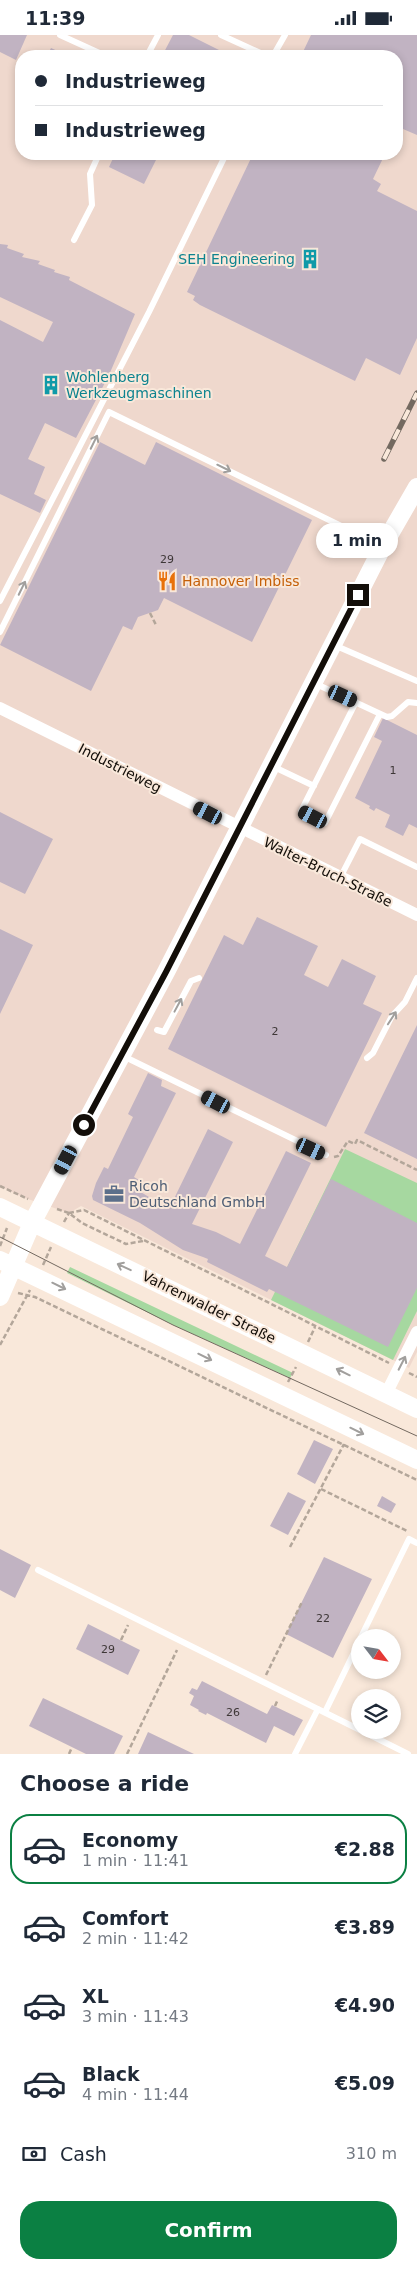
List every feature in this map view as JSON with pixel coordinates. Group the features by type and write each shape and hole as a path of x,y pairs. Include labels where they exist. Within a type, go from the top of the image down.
{"street":[{"path":"0,1297 7,1263 32,1223 122,1055 383,546 417,487"},
{"name":"Industrieweg","path":"0,708 239,828"},
{"name":"Walter-Bruch-Straße","path":"239,828 340,878 416,912"},
{"name":"Vahrenwalder Straße","path":"0,1207 303,1352 417,1409"},
{"path":"7,1263 282,1394 417,1461"},
{"path":"386,1394 417,1332"}],"lane":[{"path":"60,35 93,50"},
{"path":"150,50 158,35"},
{"path":"221,35 253,50"},
{"path":"276,50 285,35"},
{"path":"74,240 92,205 90,174 96,160"},
{"path":"0,601 149,312 223,160"},
{"path":"0,631 109,411 383,546"},
{"path":"333,644 417,681"},
{"path":"313,683 386,717 392,716 408,702 417,703"},
{"path":"356,702 301,811 325,823 380,714"},
{"path":"272,765 314,786"},
{"path":"340,878 360,839 417,867"},
{"path":"157,1031 164,1032 191,981 199,978"},
{"path":"367,1058 374,1053 392,1016 405,1002 417,978"},
{"path":"122,1055 326,1155"},
{"path":"366,1629 409,1539 417,1543"},
{"path":"38,1570 351,1725"},
{"path":"325,1712 351,1659"},
{"path":"295,1754 318,1709"},
{"path":"378,1739 408,1754"}],"path":[{"path":"150,613 156,625"},
{"path":"326,1155 338,1156 348,1141 355,1144 357,1140 417,1170"},
{"path":"0,1186 22,1197"},
{"path":"69,1213 84,1210 417,1377"},
{"path":"0,1345 27,1297 69,1213"},
{"path":"69,1213 82,1223 126,1244 143,1241"},
{"path":"27,1297 35,1297 417,1480"},
{"path":"282,1394 315,1327"},
{"path":"290,1547 344,1444"},
{"path":"321,1489 408,1532"},
{"path":"263,1681 302,1602"},
{"path":"121,1640 132,1617"},
{"path":"127,1754 181,1641"},
{"path":"69,1754 72,1747"}],"shaded area":[{"path":"0,35 417,35 417,1352 409,1368 81,1206 69,1213 22,1197 0,1186"}],"green space":[{"path":"345,1149 417,1183 417,1311 393,1360 271,1300"},
{"path":"70,1267 293,1373 290,1378 173,1325 67,1273"}],"building":[{"path":"0,35 27,35 20,50 15,50 15,60 0,52"},
{"path":"173,35 189,35 219,50 165,50"},
{"path":"311,35 417,35 417,135 403,129 403,50 304,50"},
{"path":"112,160 156,160 144,184 109,167"},
{"name":"SEH Engineering","path":"250,160 382,160 373,179 381,184 377,191 417,211 417,338 400,375 366,358 355,381 200,305 193,300 195,296 187,292"},
{"name":"Wohlenberg Werkzeugmaschinen","path":"0,244 8,245 7,248 24,254 22,257 40,261 38,264 70,277 69,280 135,314 109,375 76,438 45,423 28,459 45,467 34,494 46,500 40,513 0,494 0,320 43,342 53,322 0,297"},
{"path":"100,442 145,465 156,442 312,520 252,642 164,598 158,610 138,617 132,630 123,626 91,691 0,645"},
{"path":"383,718 417,735 417,828 409,824 403,836 385,827 390,815 376,808 374,811 369,808 370,806 355,798 382,741 374,737"},
{"path":"0,812 53,839 25,894 0,882"},
{"path":"257,917 318,946 304,975 328,987 342,959 376,976 363,1004 382,1013 326,1127 168,1049 224,935 243,945"},
{"path":"0,929 33,945 0,1014"},
{"path":"417,1025 417,1159 364,1133"},
{"path":"148,1073 162,1080 161,1086 176,1093 134,1177 139,1180 141,1187 139,1191 169,1209 208,1129 233,1142 192,1224 216,1232 240,1244 286,1151 311,1163 265,1256 287,1267 331,1179 417,1223 417,1288 388,1347 269,1289 267,1292 207,1262 208,1259 183,1250 140,1223 93,1200 92,1196 96,1183 104,1167 108,1169 133,1117 128,1114"},
{"path":"314,1440 333,1449 315,1484 297,1474"},
{"path":"288,1492 306,1501 288,1535 270,1526"},
{"path":"382,1496 396,1504 391,1513 377,1506"},
{"path":"0,1549 31,1565 15,1598 0,1590"},
{"path":"324,1557 372,1579 333,1658 286,1634"},
{"path":"88,1624 140,1650 128,1675 76,1649"},
{"path":"202,1681 267,1714 272,1705 303,1720 294,1736 274,1726 266,1743 207,1713 206,1715 198,1711 190,1705 194,1696 189,1693 192,1688 197,1690"},
{"path":"43,1698 123,1736 114,1754 86,1754 29,1726"},
{"path":"148,1732 194,1754 138,1754"}],"tram line":[{"path":"0,1237 173,1325 417,1436"}],"railway":[{"path":"384,459 417,393"}],"place":[{"name":"SEH Engineering","path":"310,259"},
{"name":"Wohlenberg Werkzeugmaschinen","path":"51,385"},
{"name":"Hannover Imbiss","path":"167,581"},
{"name":"Ricoh Deutschland GmbH","path":"114,1194"}],"route":[{"path":"84,1125 166,972 358,595"}]}
